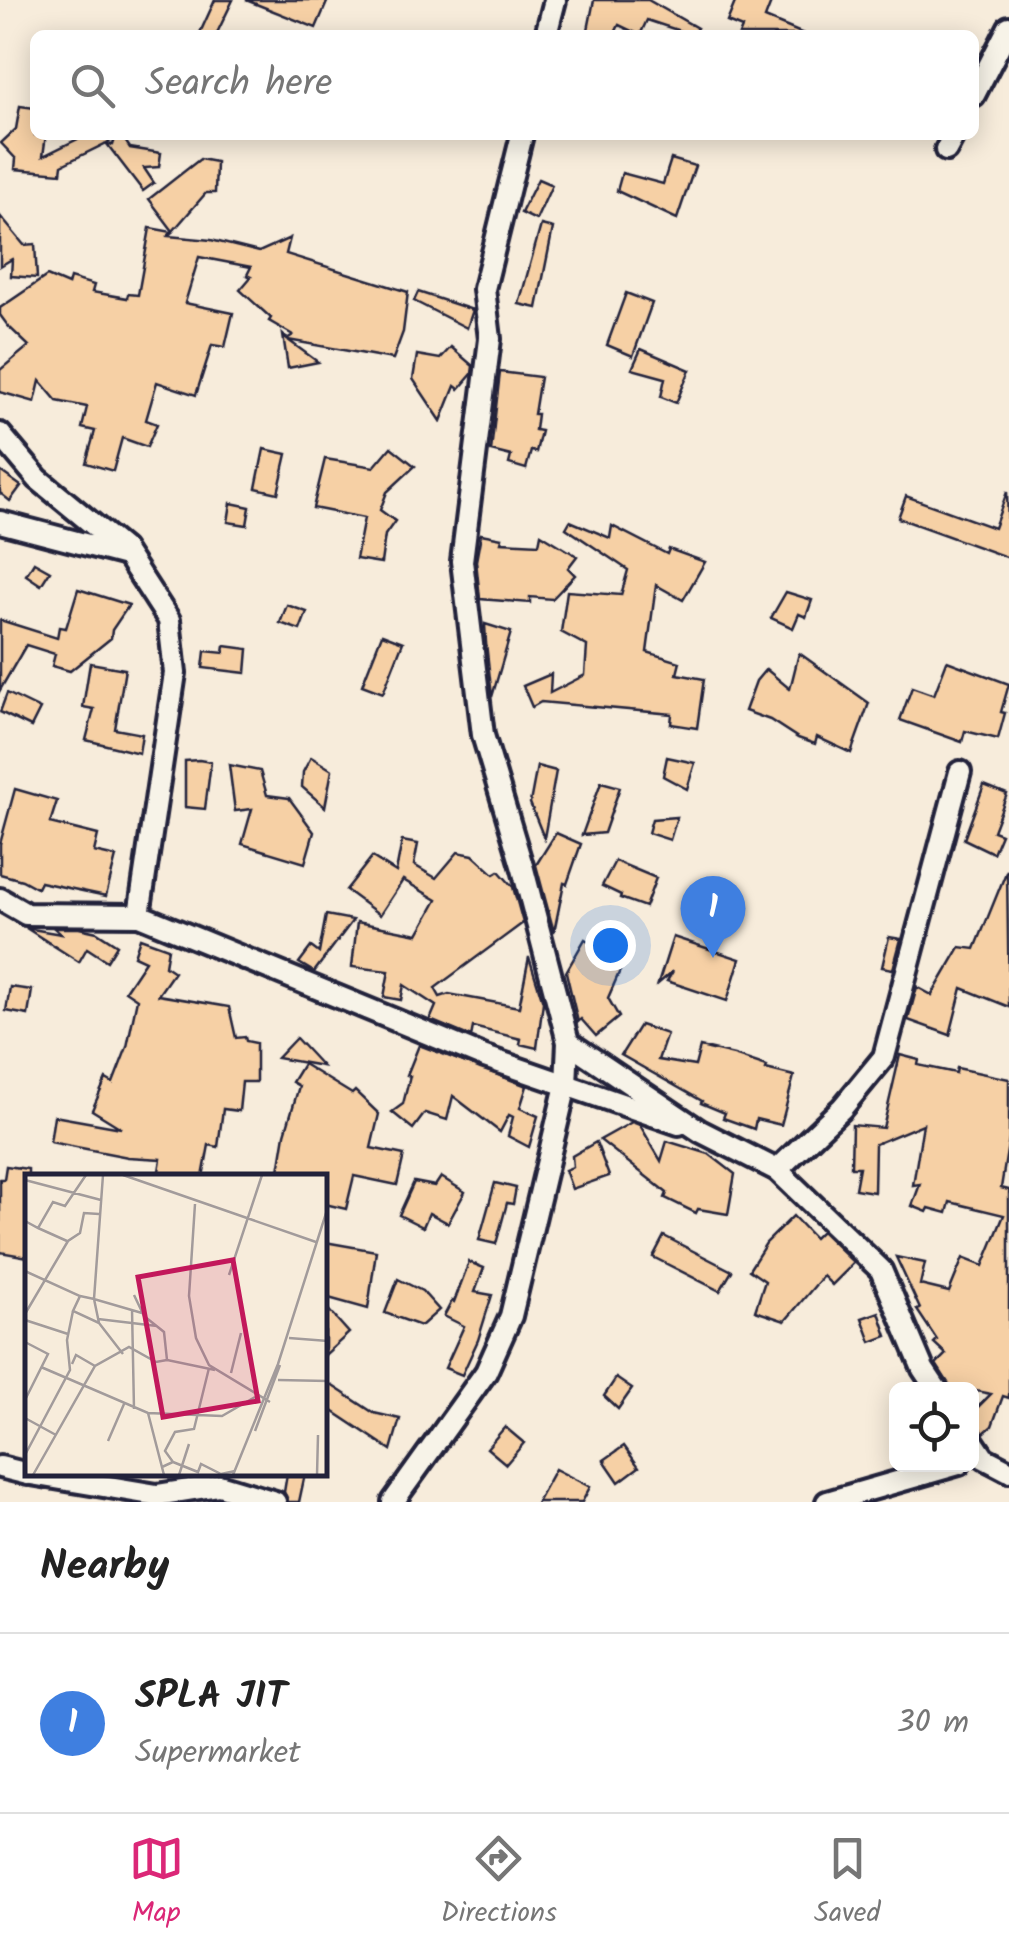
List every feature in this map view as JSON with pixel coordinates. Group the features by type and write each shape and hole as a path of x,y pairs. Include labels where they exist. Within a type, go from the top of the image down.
{"street":[{"path":"547,30 555,0"},
{"path":"979,85 1009,27"},
{"path":"393,1502 486,1372 511,1316 566,1085 568,1042 523,868 483,735 462,561 490,339 484,289 521,140"},
{"path":"0,434 38,479 128,556 168,620 175,673 140,915"},
{"path":"0,522 128,556"},
{"path":"777,1170 842,1108 884,1057 960,772"},
{"path":"0,899 26,914 140,915 485,1057 700,1131"},
{"path":"568,1042 700,1131 777,1170 881,1270 932,1382"},
{"path":"979,1455 1009,1471"},
{"path":"0,1467 25,1473"},
{"path":"826,1502 931,1472"},
{"path":"47,1477 156,1495 219,1485 276,1502"}],"building":[{"path":"215,0 233,0 218,30 201,30"},
{"path":"246,0 328,0 316,28"},
{"path":"594,0 648,0 697,28 677,30 647,20 642,30 619,25 616,30 588,30"},
{"path":"736,0 772,0 765,18 794,30 741,30 727,22"},
{"path":"20,106 30,107 30,140 45,140 43,156 76,140 113,140 62,165 61,173 15,169 16,159 1,143 16,129"},
{"path":"115,140 125,140 130,148 161,153 159,167 144,168 154,183 143,191 107,144 113,145"},
{"path":"200,159 216,162 215,193 206,193 173,231 149,199"},
{"path":"671,159 695,166 677,219 617,191 622,173 663,184"},
{"path":"538,179 552,185 536,220 521,213"},
{"path":"0,216 24,245 35,244 37,278 11,276 12,259 0,266"},
{"path":"541,225 553,228 537,308 519,304"},
{"path":"150,228 172,232 168,236 211,240 259,252 290,238 286,254 408,292 403,332 393,359 288,340 318,362 288,368 283,335 287,339 293,335 269,321 271,318 240,290 251,277 247,275 251,267 199,257 185,303 233,313 225,347 212,345 196,395 157,382 146,420 157,424 147,447 122,438 113,471 86,463 95,431 82,428 87,407 57,401 40,381 35,402 0,392 0,370 29,346 8,326 0,308 47,276 68,285 70,278 94,285 92,292 127,298 128,294 138,295"},
{"path":"418,292 473,310 467,328 414,301"},
{"path":"626,293 652,303 633,356 607,345"},
{"path":"451,347 473,366 472,374 459,389 455,386 441,421 413,379 417,355 440,359"},
{"path":"641,349 690,370 676,403 661,397 665,378 632,369"},
{"path":"500,372 540,377 534,414 535,430 541,431 536,452 531,451 526,469 509,464 511,456 491,451"},
{"path":"391,447 415,466 387,492 380,510 395,521 385,535 381,563 356,559 364,518 313,508 325,459 374,467"},
{"path":"264,449 287,454 278,493 256,488"},
{"path":"0,471 21,486 10,501 0,493"},
{"path":"1007,492 1009,558 898,518 906,496 994,528"},
{"path":"231,503 250,507 247,525 228,522"},
{"path":"570,521 610,538 612,526 667,554 669,549 705,562 683,600 656,585 647,652 680,662 677,674 704,679 697,728 671,724 672,714 541,702 532,707 523,686 551,674 550,693 585,675 587,646 561,632 567,591 621,595 628,570 566,528"},
{"path":"481,534 502,538 501,542 539,544 541,534 577,556 568,568 575,575 552,599 530,597 530,603 480,599 476,561"},
{"path":"34,562 50,571 41,585 26,575"},
{"path":"78,589 129,605 111,638 70,671 52,666 55,654 26,645 0,690 0,620 57,638 59,627 66,628"},
{"path":"786,592 812,600 806,617 799,614 793,628 771,618"},
{"path":"287,605 307,612 300,630 280,623"},
{"path":"485,624 511,632 492,697 486,643"},
{"path":"382,634 403,642 383,693 362,685"},
{"path":"225,646 248,649 246,673 203,668 205,651 224,653"},
{"path":"799,653 869,703 851,753 817,737 815,744 798,738 770,720 745,711 756,681 766,669 790,689"},
{"path":"947,661 1009,684 998,739 965,731 962,742 900,720 912,687 934,695"},
{"path":"90,663 125,669 115,729 142,734 139,753 86,740 94,709 83,707"},
{"path":"7,693 40,709 31,727 0,712"},
{"path":"311,757 332,770 325,807 302,787 303,772"},
{"path":"667,757 695,763 687,789 663,776"},
{"path":"185,761 211,762 205,809 185,807"},
{"path":"229,765 260,771 267,795 289,798 314,832 305,863 242,844 252,809 235,811"},
{"path":"537,766 556,771 544,838 530,803"},
{"path":"601,782 620,787 604,833 582,835"},
{"path":"984,785 1007,794 993,831 1001,834 993,853 964,839"},
{"path":"15,789 57,801 50,823 98,835 94,852 116,857 106,896 40,882 37,888 0,874 0,844"},
{"path":"677,817 670,840 648,833 652,819"},
{"path":"556,833 581,844 567,884 564,883 554,932 536,865"},
{"path":"402,841 418,844 414,865 436,878 458,852 473,855 494,874 499,871 513,887 523,923 435,988 440,997 449,994 519,1007 529,957 543,1002 537,1048 520,1044 521,1039 473,1027 471,1037 430,1020 436,1006 404,985 401,1000 384,997 389,971 352,967 357,922 418,934 437,900 403,880 380,915 346,890 372,857 396,872"},
{"path":"615,861 656,878 645,907 602,886"},
{"path":"1007,870 1009,1007 962,988 950,1035 908,1020 917,987 932,995 960,947 975,949"},
{"path":"326,915 353,920 314,972 299,963 311,947 319,953"},
{"path":"26,928 61,934 54,928 79,928 97,932 117,945 107,961 87,948 79,962"},
{"path":"673,937 740,959 727,1001 667,981 673,971 658,984"},
{"path":"889,937 901,939 893,969 882,967"},
{"path":"140,938 168,948 165,966 174,972 158,995 229,1007 236,1038 245,1037 246,1041 256,1043 256,1082 242,1082 239,1111 223,1109 218,1147 209,1145 204,1174 158,1174 161,1159 128,1157 50,1142 54,1116 121,1128 92,1110 106,1079 113,1083 127,1047 137,999 125,991 145,961 134,956"},
{"path":"585,939 597,946 600,942 629,950 608,998 619,1017 596,1036 581,1019 578,1022 566,972"},
{"path":"10,987 32,990 28,1015 6,1011"},
{"path":"640,1025 667,1034 658,1060 695,1066 700,1047 794,1076 781,1125 756,1119 754,1129 723,1118 725,1113 621,1055"},
{"path":"296,1038 322,1066 277,1058"},
{"path":"419,1045 527,1086 520,1108 538,1116 529,1147 508,1136 513,1117 509,1115 500,1132 453,1096 447,1120 425,1113 413,1129 392,1112 403,1104 410,1076 407,1075"},
{"path":"900,1055 919,1060 918,1065 1009,1079 1009,1138 1001,1188 1009,1190 1009,1398 1003,1396 992,1426 984,1433 979,1427 979,1406 991,1394 979,1392 979,1382 947,1382 936,1364 946,1354 934,1343 937,1340 917,1310 920,1309 896,1257 925,1263 920,1285 949,1292 963,1258 983,1266 1004,1215 950,1202 947,1213 912,1206 920,1184 913,1185 923,1124 875,1144 874,1192 855,1189 859,1167 851,1167 852,1125 883,1128"},
{"path":"303,1064 352,1094 355,1091 379,1114 371,1148 404,1155 397,1185 354,1176 346,1209 328,1205 328,1174 278,1174 299,1086 292,1082"},
{"path":"632,1122 640,1125 661,1161 667,1141 709,1154 735,1174 728,1214 698,1209 696,1213 665,1198 667,1193 600,1140"},
{"path":"596,1142 609,1176 572,1189 565,1170 573,1167 572,1156"},
{"path":"6,1166 28,1169 25,1256 0,1252 0,1179 4,1179"},
{"path":"441,1177 465,1192 448,1223 429,1213 423,1227 399,1215 414,1182 435,1186"},
{"path":"495,1183 516,1188 513,1204 507,1203 496,1244 479,1240"},
{"path":"793,1216 814,1238 821,1231 854,1263 832,1285 823,1276 785,1321 755,1311 765,1281 749,1270 766,1243"},
{"path":"664,1236 732,1271 720,1291 653,1257"},
{"path":"328,1243 376,1251 368,1309 328,1298"},
{"path":"469,1262 484,1268 475,1292 492,1295 462,1375 445,1368 464,1326 444,1316 454,1302"},
{"path":"398,1279 422,1291 439,1310 421,1326 385,1313"},
{"path":"328,1309 349,1333 328,1352"},
{"path":"879,1312 887,1336 871,1342 862,1318"},
{"path":"616,1378 632,1389 618,1409 604,1396"},
{"path":"328,1383 374,1413 400,1419 391,1450 328,1408"},
{"path":"505,1427 524,1443 506,1464 487,1448"},
{"path":"624,1446 639,1467 619,1482 604,1460"},
{"path":"555,1469 590,1487 582,1502 537,1502"},
{"path":"286,1477 304,1477 299,1502 288,1502 284,1492"}],"place":[{"name":"SPLA JIT","path":"713,958"}]}
